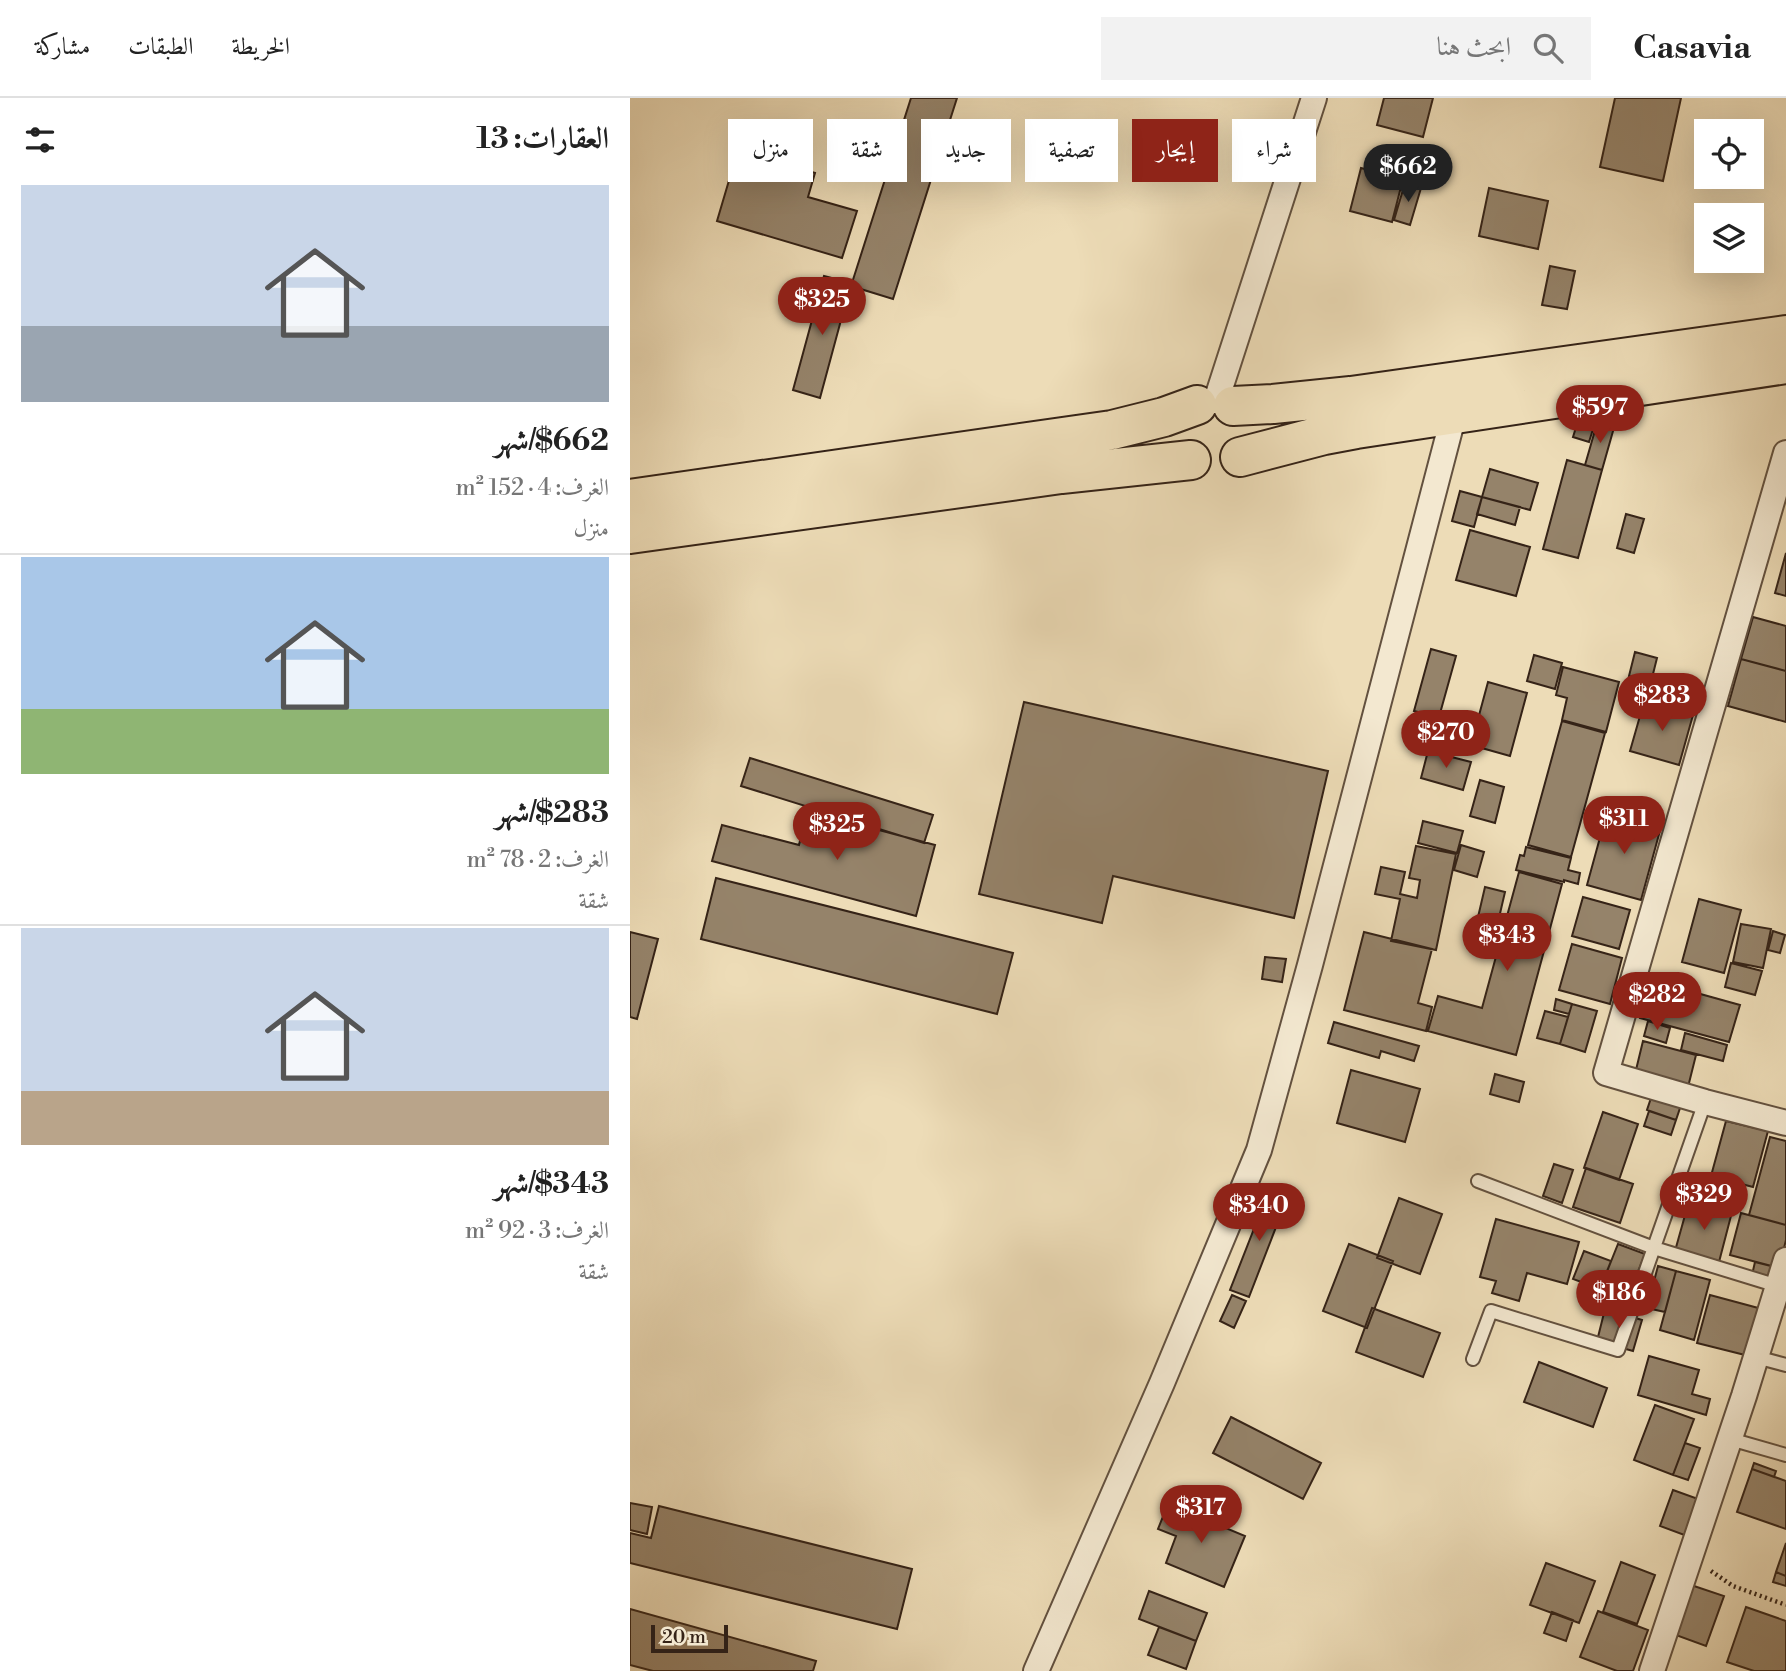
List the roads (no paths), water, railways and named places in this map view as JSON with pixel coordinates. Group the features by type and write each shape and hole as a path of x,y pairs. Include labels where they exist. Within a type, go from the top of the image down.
{"highway":[{"path":"630,499 1112,430 1215,404 1273,404 1352,396 1786,335"},
{"path":"1240,457 1324,435 1786,364"},
{"path":"1215,404 1241,414 1247,424 1248,436 1240,457 1232,464 1211,469 1191,460 1184,452 1180,432 1189,412 1215,404"},
{"path":"630,534 1060,474 1191,460"}],"street":[{"path":"1215,404 1314,98"},
{"path":"1037,1671 1259,1150 1307,978 1454,414"},
{"path":"1786,453 1606,1073 1786,1123"},
{"path":"1652,1671 1730,1439 1786,1260"}],"lane":[{"path":"1473,1359 1491,1311 1618,1350 1705,1102"},
{"path":"1478,1181 1654,1248 1778,1286"},
{"path":"1756,1357 1786,1365"},
{"path":"1730,1439 1786,1455"}]}
